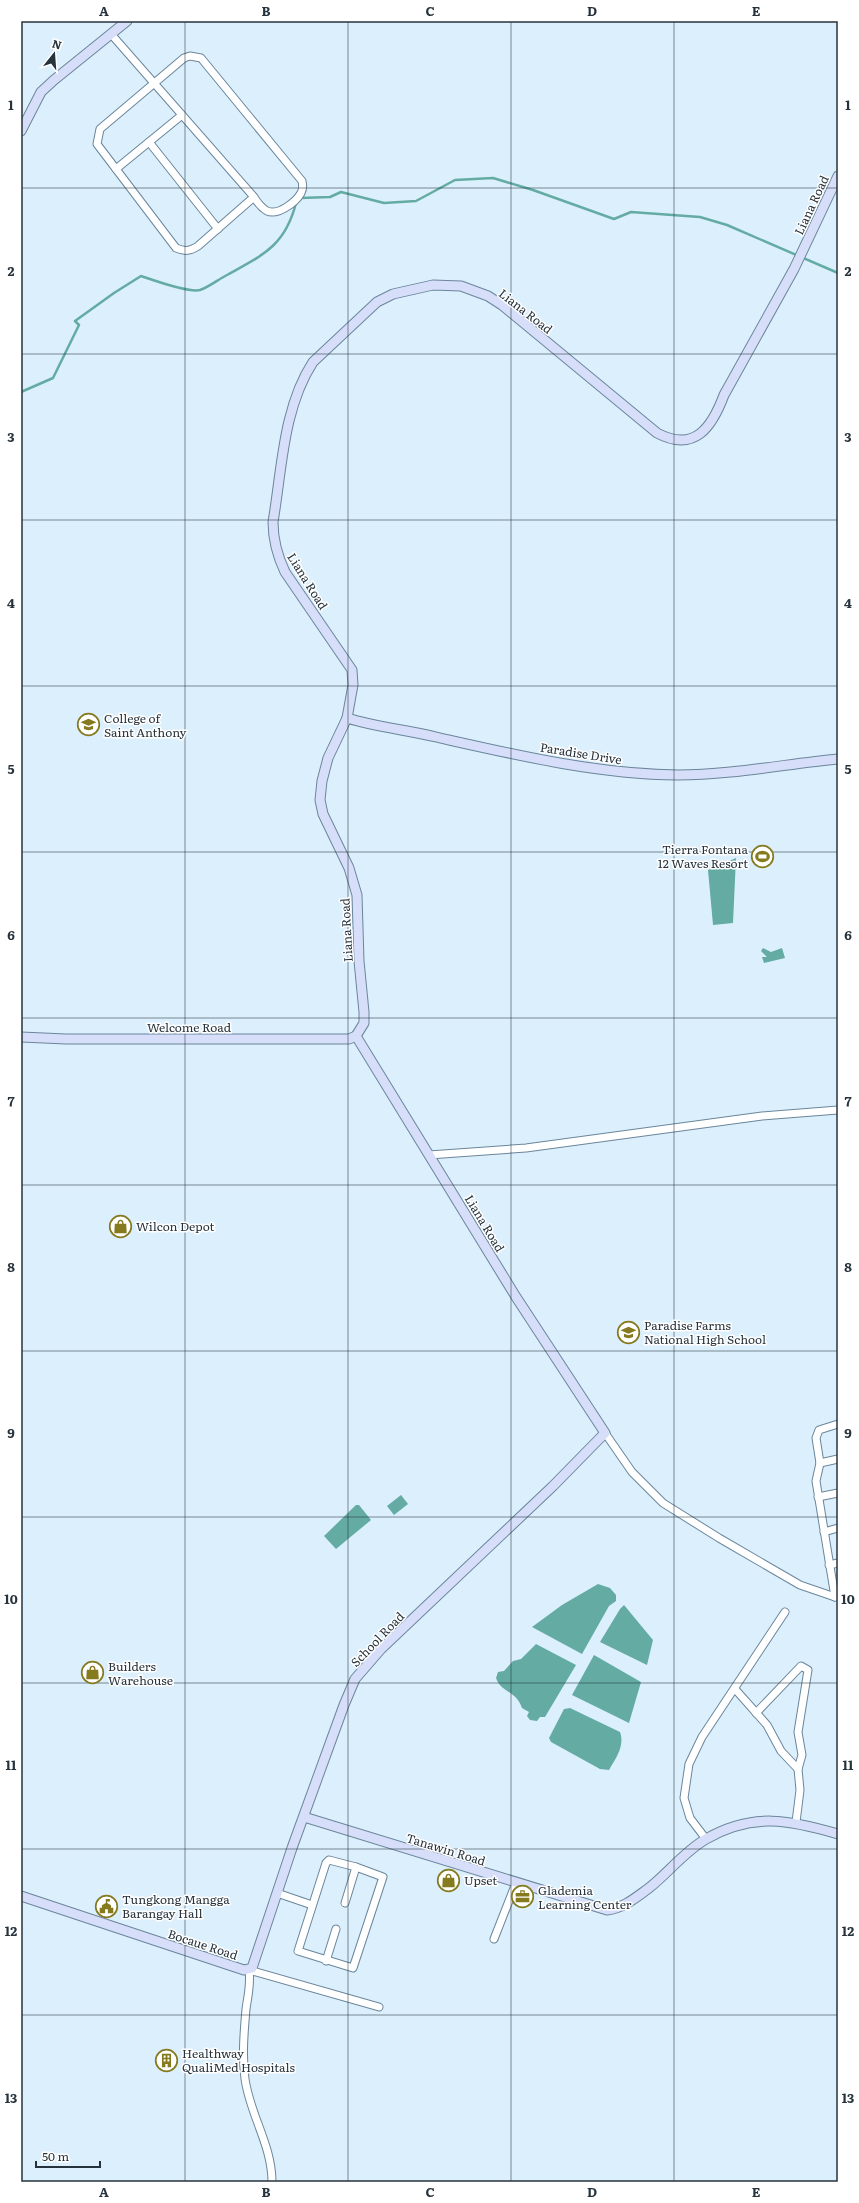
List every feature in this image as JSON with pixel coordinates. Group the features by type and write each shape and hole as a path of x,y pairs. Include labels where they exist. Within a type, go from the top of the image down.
{"street":[{"path":"21,131 41,92 128,21"},
{"path":"111,34 156,85 254,197 266,211 274,212 283,209 300,194 302,180 201,58 190,56 184,58 156,85 100,129 97,144 176,248 183,251 190,250 218,229 254,197"},
{"path":"116,169 182,115"},
{"path":"149,142 218,229"},
{"name":"Liana Road","path":"605,1433 516,1297 356,1036 364,1023 359,961 357,896 348,868 322,814 320,800 322,781 328,758 347,718 353,685 352,670 285,572 277,556 273,539 273,522 290,418 301,386 313,362 377,302 393,294 433,285 461,286 488,296 502,305 657,433 670,439 686,439 701,434 708,428 714,419 724,395 794,269 838,176"},
{"name":"Paradise Drive","path":"347,718 504,752 601,771 678,775 716,774 782,764 838,759"},
{"name":"Welcome Road","path":"21,1037 80,1039 349,1039 356,1036"},
{"path":"429,1155 526,1148 762,1116 838,1110"},
{"path":"836,1597 829,1565 816,1475 820,1464 817,1433 822,1429 838,1424"},
{"path":"605,1433 632,1472 663,1503 719,1538 800,1585 836,1597"},
{"name":"School Road","path":"249,1970 255,1963 277,1893 344,1705 362,1670 381,1649 553,1486 605,1433"},
{"path":"820,1464 838,1459"},
{"path":"818,1497 838,1493"},
{"path":"824,1532 838,1528"},
{"path":"829,1565 838,1563"},
{"path":"706,1839 690,1818 686,1807 684,1798 689,1764 702,1737 786,1612"},
{"path":"756,1713 801,1666 808,1670 798,1732 802,1755 798,1769 800,1790 796,1822"},
{"path":"735,1689 767,1725 781,1751 798,1769"},
{"name":"Tanawin Road","path":"304,1817 516,1884 607,1910 624,1906 658,1880 706,1839 740,1824 770,1820 796,1822 838,1834"},
{"path":"329,1860 356,1867 383,1877 358,1958 353,1968 298,1951 312,1905 326,1863 329,1860"},
{"path":"344,1903 356,1867"},
{"path":"494,1939 516,1884"},
{"path":"277,1893 312,1905"},
{"name":"Bocaue Road","path":"21,1896 249,1970 379,2007"},
{"path":"326,1960 336,1929"},
{"path":"249,1970 251,1984 245,2029 245,2081 266,2143 271,2162 272,2182"}],"shaded area":[{"path":"736,858 733,923 713,925 708,870"},
{"path":"763,948 771,952 782,948 785,958 764,963 762,957 767,957 761,951"},
{"path":"401,1495 408,1504 394,1515 387,1506"},
{"path":"356,1505 359,1505 371,1520 336,1549 324,1536"},
{"path":"598,1584 610,1588 616,1595 616,1601 609,1606 582,1654 532,1627 562,1605"},
{"path":"624,1605 653,1640 647,1665 600,1642"},
{"path":"536,1644 576,1665 545,1717 540,1717 537,1721 530,1720 527,1716 529,1712 522,1708 516,1698 498,1683 496,1678 498,1672 504,1671 513,1661 521,1659"},
{"path":"594,1655 641,1682 629,1723 572,1695"},
{"path":"570,1708 620,1732 621,1747 609,1770 600,1769 551,1742 549,1738 564,1709"}],"waterway":[{"path":"300,198 330,197 341,192 384,203 416,201 455,180 493,178 533,190 614,219 631,212 700,217 727,225 838,273"},
{"path":"21,392 53,378 79,325 75,321 114,293 141,276 187,290 200,290 207,287 262,255 271,248 286,230 296,203"}],"place":[{"name":"College of Saint Anthony","path":"88,725"},
{"name":"Tierra Fontana 12 Waves Resort","path":"763,856"},
{"name":"Wilcon Depot","path":"121,1226"},
{"name":"Paradise Farms National High School","path":"629,1332"},
{"name":"Builders Warehouse","path":"92,1673"},
{"name":"Upset","path":"449,1880"},
{"name":"Glademia Learning Center","path":"523,1897"},
{"name":"Tungkong Mangga Barangay Hall","path":"107,1906"},
{"name":"Healthway QualiMed Hospitals","path":"167,2060"}]}
